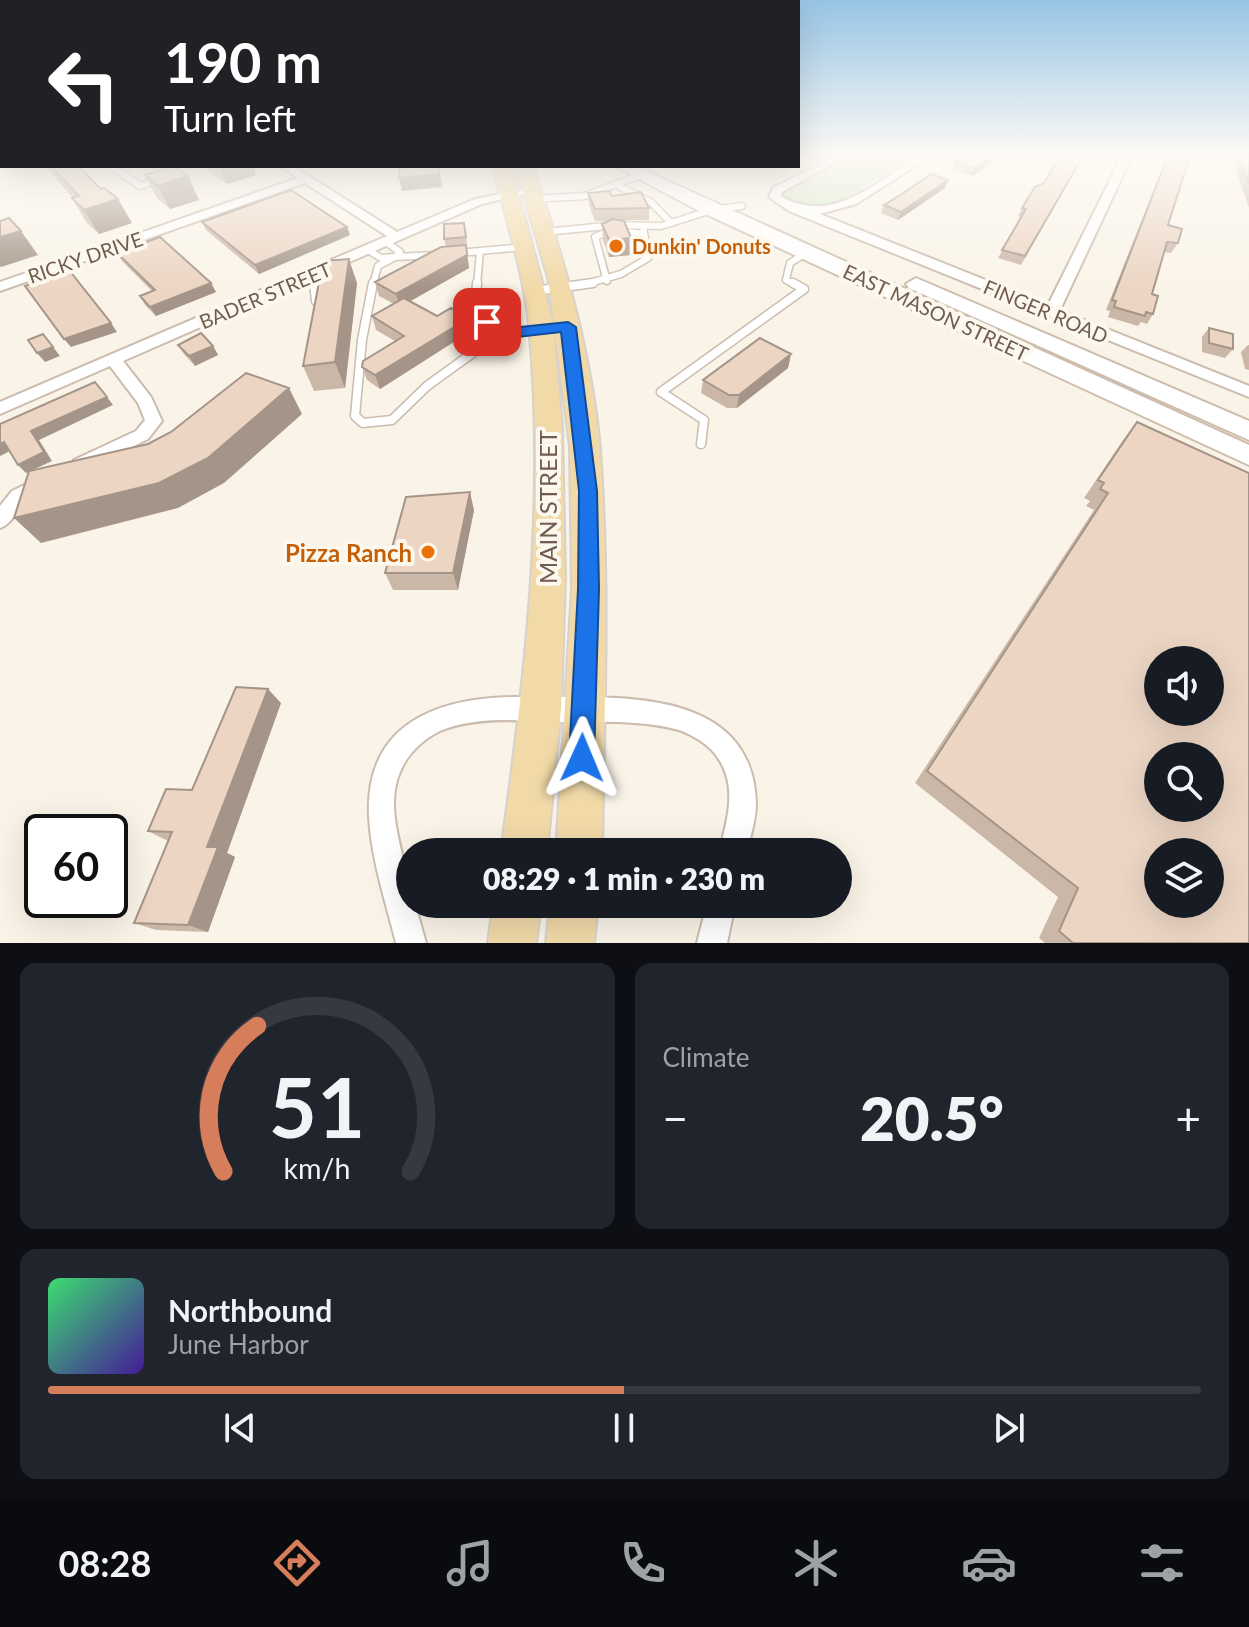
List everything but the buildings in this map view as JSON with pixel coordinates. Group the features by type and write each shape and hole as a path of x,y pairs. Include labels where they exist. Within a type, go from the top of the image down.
{"main road":[{"name":"MAIN STREET","path":"524,200 548,289 588,491 589,589 579,838"},
{"name":"EAST MASON STREET","path":"691,200 1249,456"},
{"name":"EAST MASON STREET","path":"722,200 742,206 1249,431"},
{"name":"MAIN STREET","path":"526,838 541,709 555,328"},
{"path":"512,943 515,918"},
{"path":"570,943 573,918"}],"street":[{"name":"RICKY DRIVE","path":"0,287 246,200"},
{"path":"336,200 392,240"},
{"name":"BADER STREET","path":"0,408 481,200"},
{"name":"FINGER ROAD","path":"777,200 1249,392"},
{"path":"805,212 833,212 853,200"},
{"path":"1051,313 1106,200"},
{"path":"833,212 844,226"},
{"path":"0,520 19,496 142,435 154,421 145,401 113,359"},
{"path":"411,943 382,815 384,780 392,760 415,732 447,715 477,710 541,709 679,716 713,735 736,767 742,786 743,808 736,838"},
{"path":"712,943 718,918"}],"lane":[{"path":"650,200 671,223"},
{"path":"368,250 381,258 480,251 534,240 671,223 712,210 742,206"},
{"path":"548,289 607,281 648,258 643,226"},
{"path":"607,281 595,237 601,231 623,230 644,234"},
{"path":"392,240 400,252 378,266 369,297 355,416 363,423 379,424 392,420 427,386 499,334 555,328"},
{"path":"480,251 475,309 499,334"},
{"path":"701,444 704,420 661,392 804,289 786,280 790,263 806,253"},
{"path":"307,276 318,294 315,307"}],"green space":[{"path":"782,200 842,200 827,209 816,210"}],"place":[{"name":"Dunkin' Donuts","path":"616,246"},
{"name":"Pizza Ranch","path":"428,552"}],"route":[{"path":"487,322 499,334 568,327 576,368 588,491 589,589 582,758"}]}
